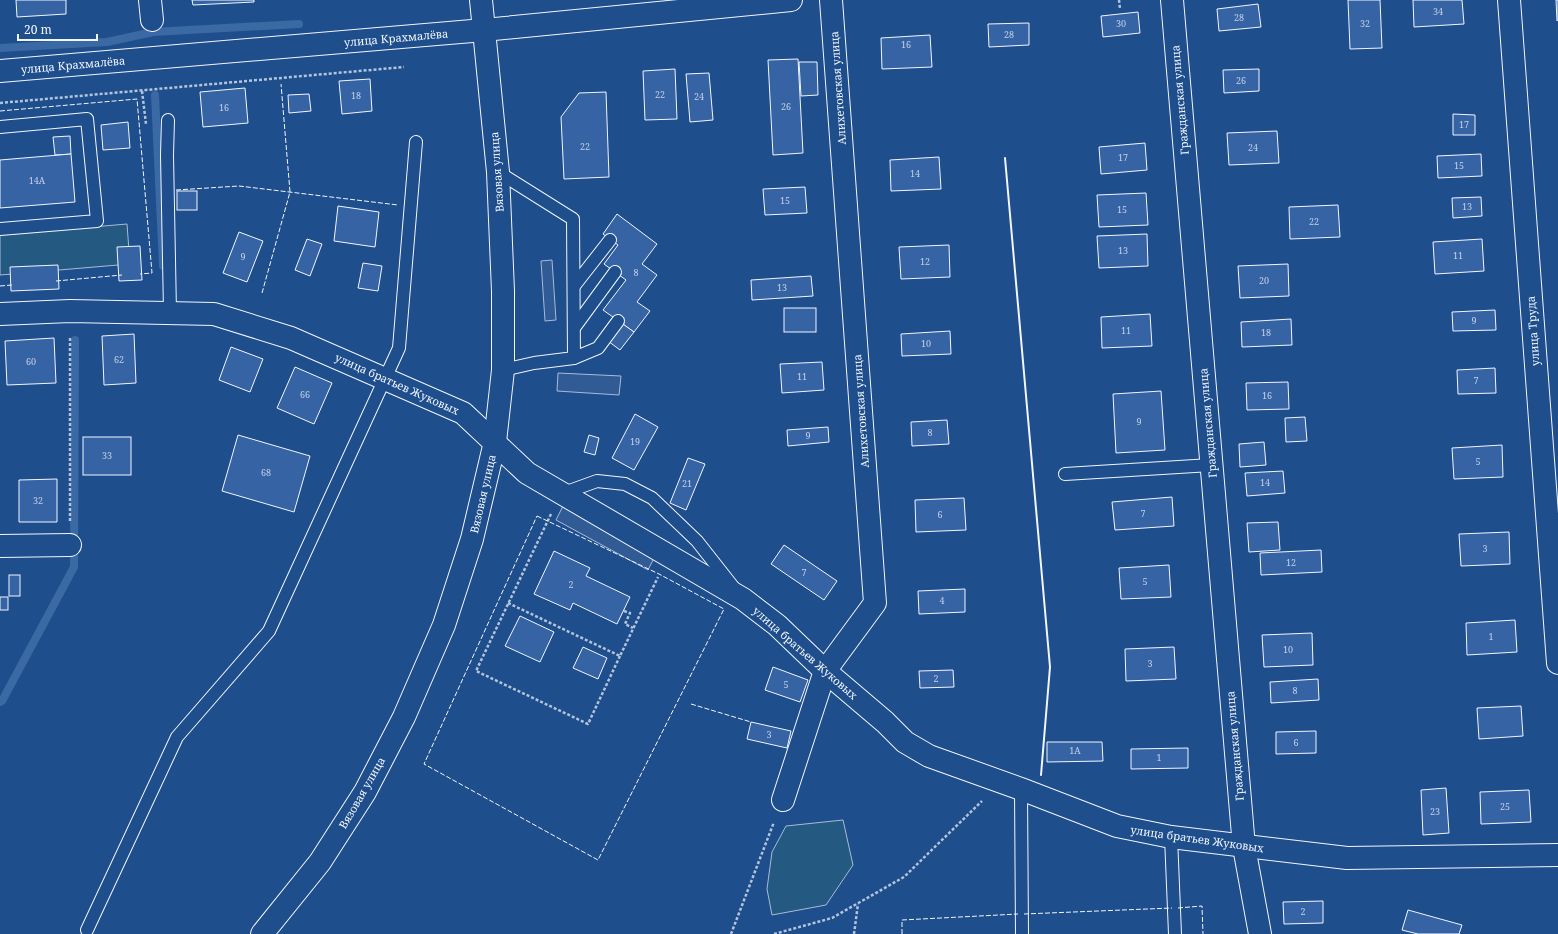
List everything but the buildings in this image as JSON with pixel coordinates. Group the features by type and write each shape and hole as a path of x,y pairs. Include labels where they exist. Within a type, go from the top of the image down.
{"street":[{"name":"Вязовая улица","path":"262,934 320,862 365,792 404,717 444,625 472,539 495,442 502,370 503,291 498,172 481,0"},
{"name":"улица Крахмалёва","path":"0,71 484,30 791,0"},
{"name":"Алихетовская улица","path":"783,800 825,671 876,603 831,0"},
{"name":"Гражданская улица","path":"1172,0 1244,846 1260,934"},
{"name":"улица Труда","path":"1509,0 1558,663"},
{"name":"улица братьев Жуковых","path":"0,314 70,311 214,314 291,338 384,380 463,413 527,473 561,494 668,554 743,600 777,625 825,671 885,722 905,742 929,756 1012,785 1117,826 1171,837 1347,858 1558,855"},
{"path":"0,546 70,545"}],"lane":[{"path":"0,127 87,119 97,221 0,229"},
{"path":"168,120 167,155 170,312"},
{"path":"87,930 177,737 269,631 399,348 416,142"},
{"path":"498,172 573,219 574,358"},
{"path":"574,286 610,240"},
{"path":"574,328 615,272"},
{"path":"502,370 534,363 574,358 598,348 618,321"},
{"path":"1065,474 1211,465"},
{"path":"561,494 597,481 625,484 652,498 697,541 743,600"},
{"path":"1012,785 1022,934"},
{"path":"1171,837 1174,934"}],"path":[{"path":"1119,0 1120,9"},
{"path":"0,103 404,67"},
{"path":"70,311 70,545"},
{"path":"548,521 476,671 588,724 659,574"},
{"path":"508,603 620,656"},
{"path":"624,611 630,613 625,624 633,628"},
{"path":"774,934 832,918 904,877 1012,785"},
{"path":"731,934 783,800"},
{"path":"854,934 858,904"}],"shaded area":[{"path":"127,224 130,264 0,275 0,235"},
{"path":"552,260 556,320 545,321 541,261"},
{"path":"558,373 621,376 619,395 557,391"},
{"path":"564,504 656,554 648,570 556,520"},
{"path":"843,820 853,865 826,905 772,915 767,889 772,852 786,826"}],"waterway":[{"path":"0,48 107,42 153,32 299,24"},
{"path":"155,95 163,266"},
{"path":"0,702 2,701 74,567 75,340"}],"fence":[{"path":"262,293 290,192 281,84"},
{"path":"0,111 137,99 152,273 140,274"},
{"path":"176,190 239,186 398,205"},
{"path":"56,281 122,275"},
{"path":"0,286 12,285"},
{"path":"537,516 659,574 724,609 598,860 424,764 537,516"},
{"path":"691,704 751,722"},
{"path":"1178,908 1202,906 1203,934"},
{"path":"1024,914 1172,908"},
{"path":"902,934 902,920 1018,914"}],"wall":[{"path":"1005,158 1050,667 1041,775"}]}
